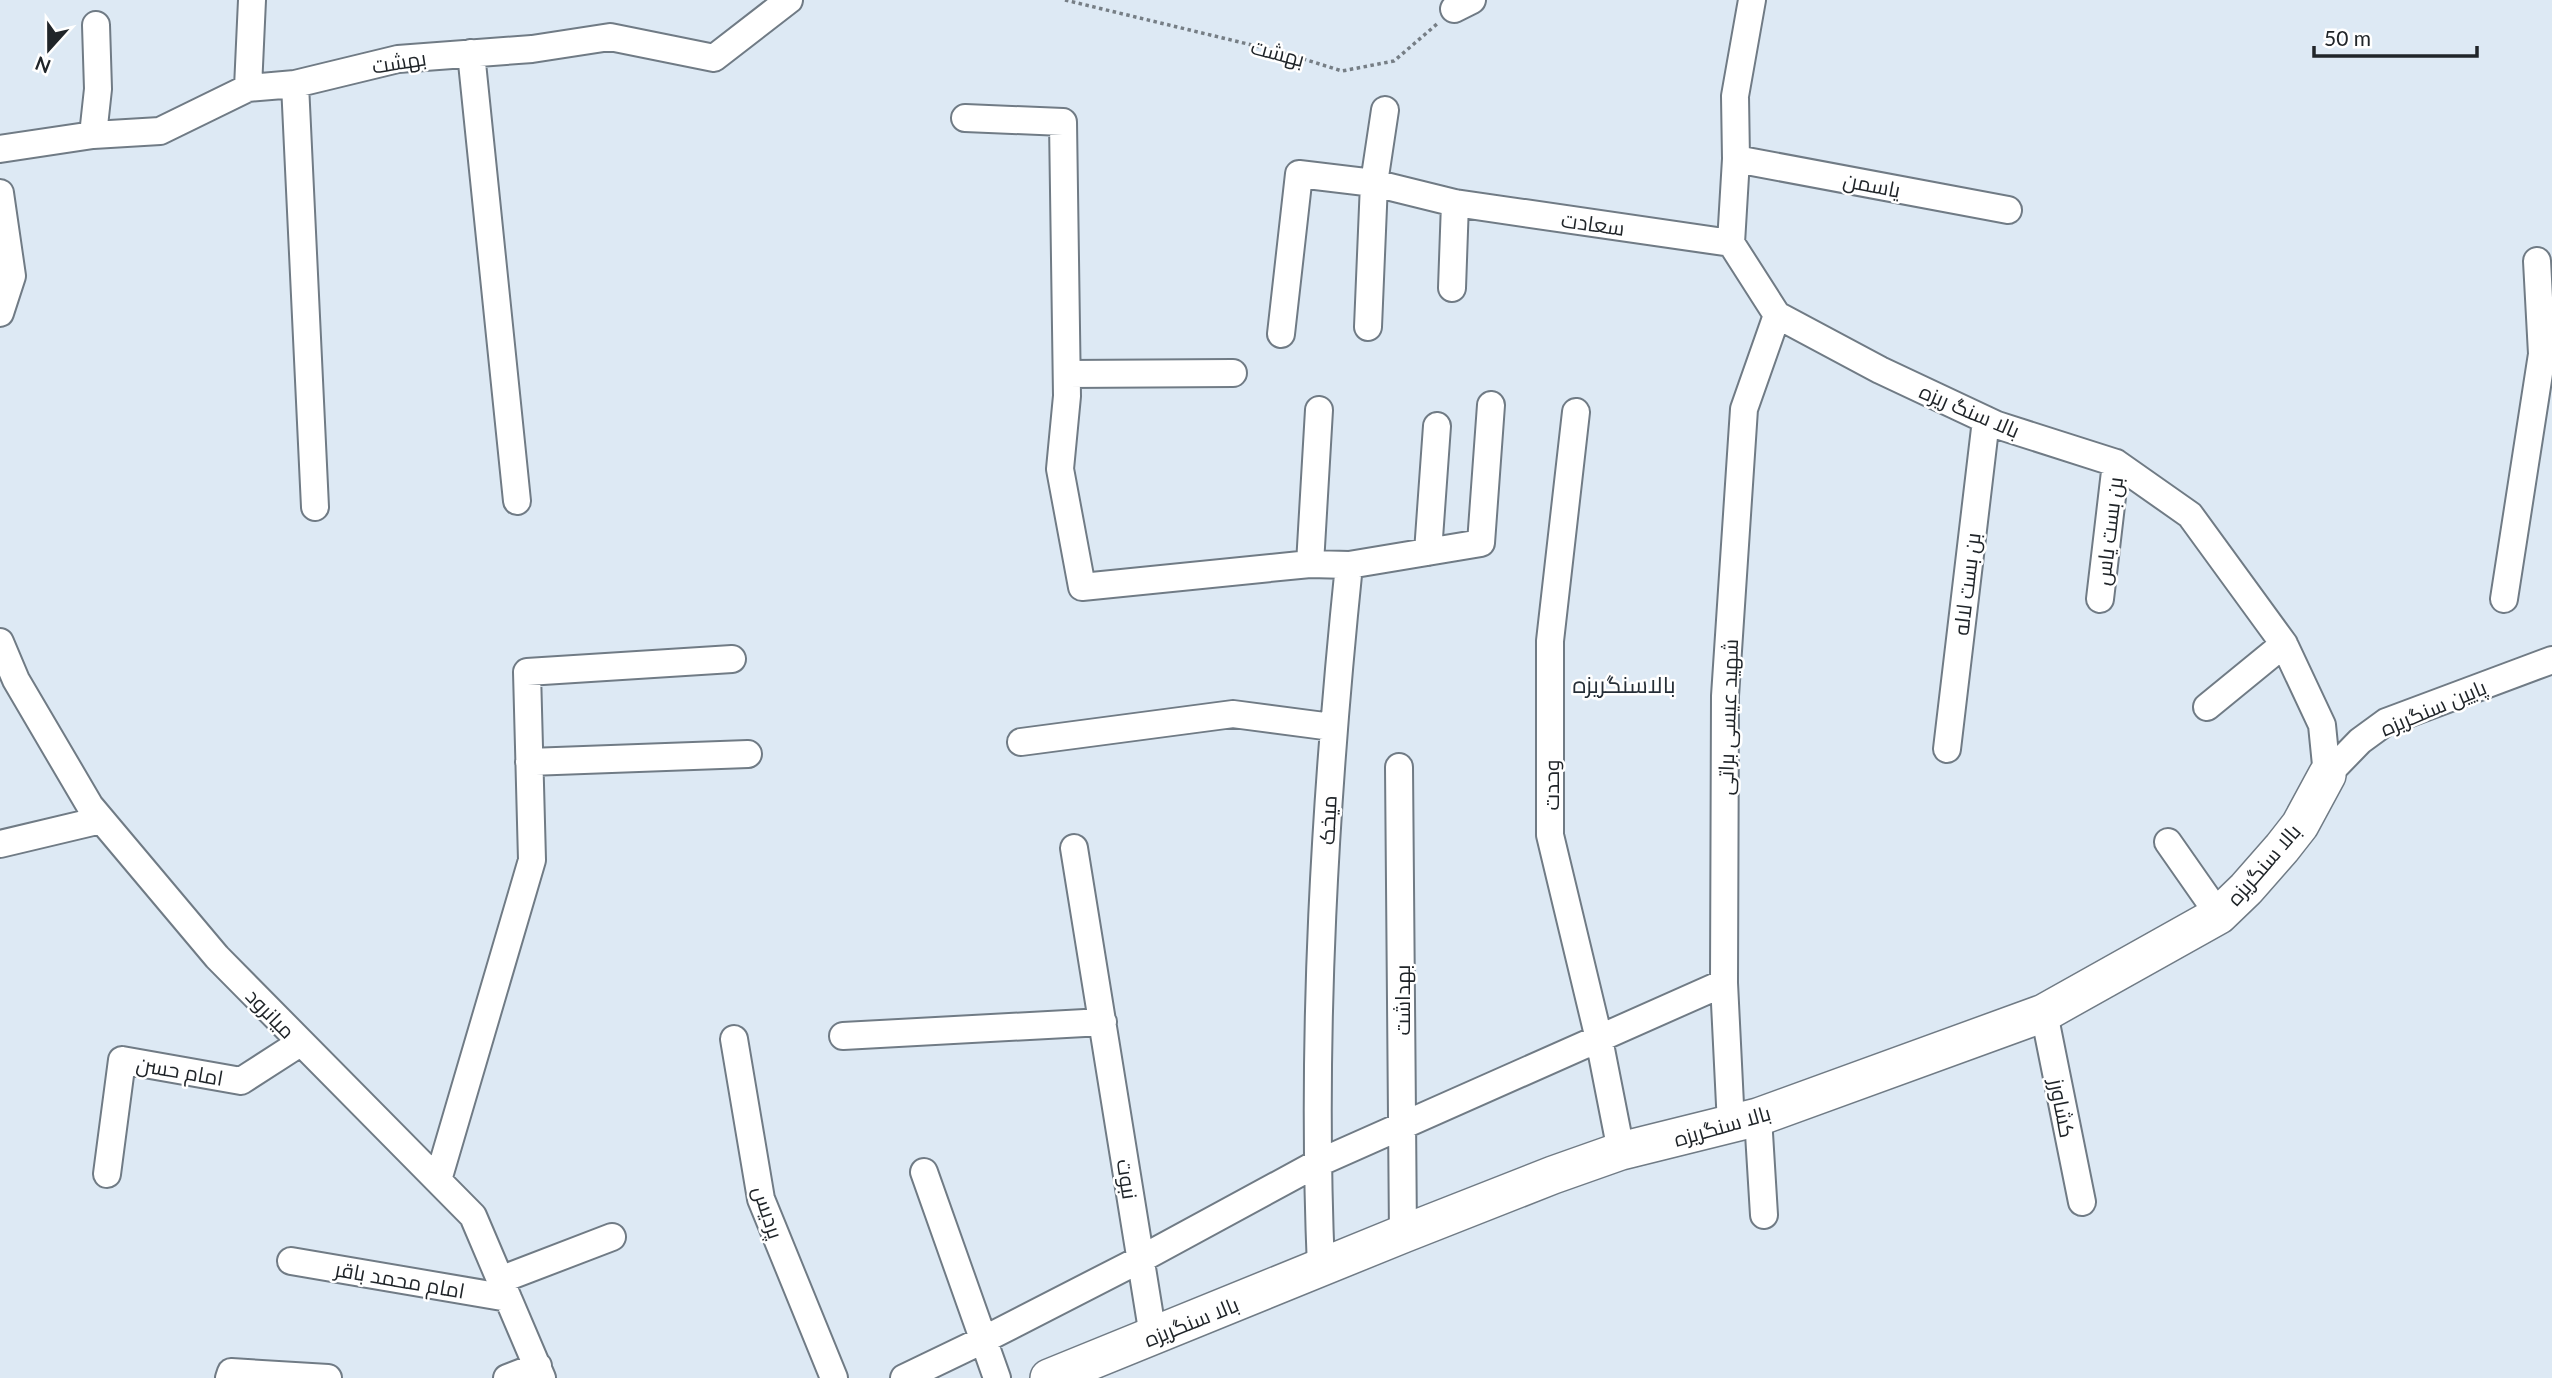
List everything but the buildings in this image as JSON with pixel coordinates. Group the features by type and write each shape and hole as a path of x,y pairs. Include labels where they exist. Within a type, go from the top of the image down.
{"street":[{"path":"248,88 252,0"},
{"name":"بهشت","path":"0,149 93,135 160,131 248,88 295,84 398,58 532,49 611,37 714,58 789,0"},
{"path":"1731,243 1736,159 1735,96 1752,0"},
{"path":"93,135 98,89 96,25"},
{"path":"471,53 517,501"},
{"path":"295,84 315,507"},
{"path":"1368,327 1374,183 1385,110"},
{"path":"965,118 1063,121 1066,374 1059,469 1082,587 1310,564 1349,565 1481,543 1491,405"},
{"name":"یاسمن","path":"1736,159 2008,209"},
{"name":"سعادت","path":"1281,334 1299,174 1374,183 1455,202 1731,243"},
{"path":"0,193 12,276 0,313"},
{"path":"1452,288 1455,202"},
{"name":"بالا سنگ ریزه","path":"1731,243 1777,315 1880,370 1986,420 2116,463 2190,515 2284,644 2311,696 2322,725 2327,775"},
{"path":"2504,599 2547,353 2537,261"},
{"name":"شهید عیسی براتی","path":"1765,1215 1744,1121 1724,982 1725,696 1744,410 1777,315"},
{"path":"1066,374 1233,373"},
{"path":"1310,564 1319,410"},
{"name":"وحدت","path":"1576,412 1550,641 1549,835 1599,1039 1621,1152"},
{"name":"بن بست لاله","path":"1947,749 1986,420"},
{"path":"1428,552 1437,426"},
{"name":"بن بست یاس","path":"2100,599 2116,463"},
{"name":"میخک","path":"1321,1268 1316,1164 1320,951 1332,727 1349,565"},
{"name":"میانرود","path":"0,642 8,680 101,820 217,957 473,1216 540,1372"},
{"path":"2207,707 2284,644"},
{"path":"438,1180 532,860 527,673 732,659"},
{"name":"پایین سنگریزه","path":"2327,775 2360,740 2386,722 2551,663"},
{"path":"1021,742 1233,714 1332,727"},
{"path":"529,762 748,754"},
{"name":"بهداشت","path":"1399,767 1403,1234"},
{"name":"بالا سنگریزه","path":"1049,1378 1553,1175 1621,1152 1744,1121 2044,1013 2219,915 2246,889 2300,825 2327,775"},
{"path":"0,844 101,820"},
{"path":"2168,842 2219,915"},
{"name":"نبوت","path":"1074,848 1153,1336"},
{"path":"904,1378 1141,1259 1316,1164 1724,982"},
{"name":"کشاورز","path":"2044,1013 2082,1202"},
{"path":"843,1036 1103,1022"},
{"name":"پردیس","path":"734,1039 761,1199 834,1378"},
{"name":"امام حسن","path":"107,1174 122,1060 241,1081 300,1043"},
{"path":"924,1172 997,1378"},
{"path":"504,1289 612,1237"},
{"name":"امام محمد باقر","path":"291,1261 504,1289"},
{"path":"229,1378 231,1372 328,1378"},
{"path":"507,1378 540,1372"}],"path":[{"name":"بهشت","path":"1065,0 1282,51 1342,71 1394,61 1463,5"}],"district":[{"name":"بالاسنگریزه","path":"1624,684"}]}
